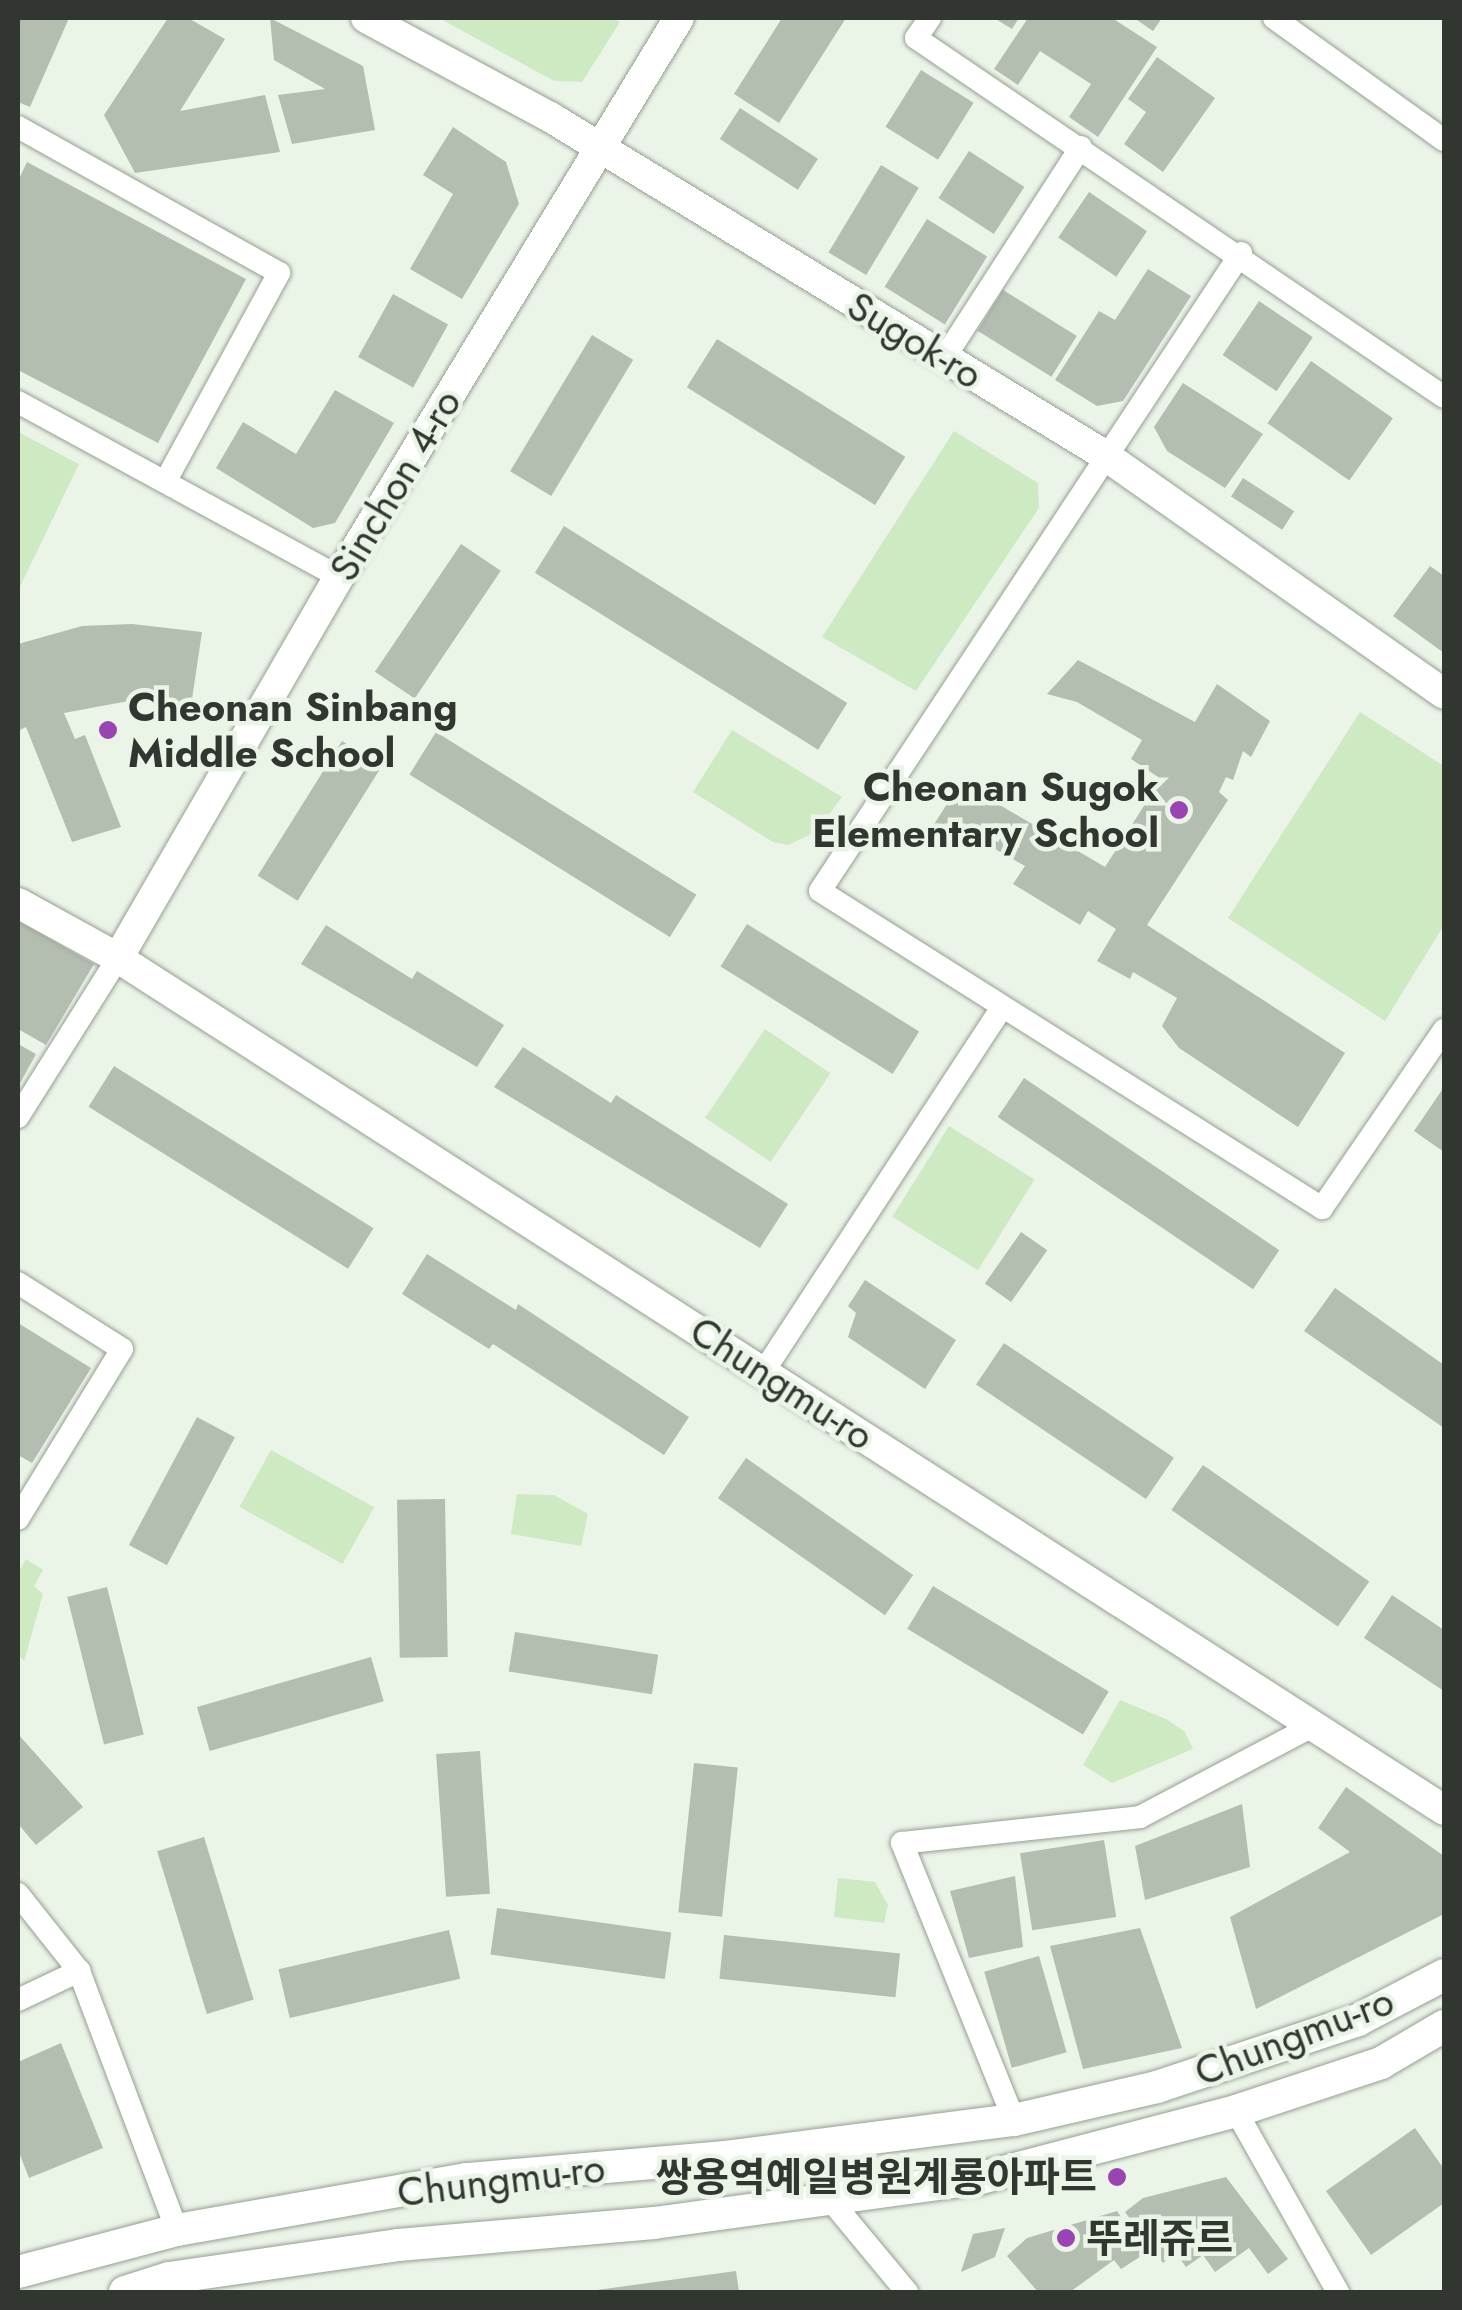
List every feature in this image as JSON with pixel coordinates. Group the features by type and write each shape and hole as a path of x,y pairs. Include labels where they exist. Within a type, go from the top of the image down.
{"main road":[{"name":"Chungmu-ro","path":"18,2272 177,2230 466,2180 724,2158 1014,2120 1158,2087 1340,2026 1444,1975"},
{"name":"Chungmu-ro","path":"126,2292 169,2278 398,2245 654,2223 977,2180 1236,2111 1380,2063 1444,2026"}],"street":[{"name":"Sugok-ro","path":"366,18 550,117 598,150 1104,454 1444,694"},
{"name":"Sinchon 4-ro","path":"118,958 339,578 679,18"},
{"path":"930,18 916,38 1242,253 1444,396"},
{"path":"1274,18 1444,140"},
{"path":"18,127 279,273 166,480"},
{"path":"945,357 1081,146"},
{"path":"1242,253 1124,433 1104,454 820,892 1322,1208 1444,1030"},
{"path":"18,402 339,578"},
{"name":"Chungmu-ro","path":"18,903 118,958 1444,1810"},
{"path":"18,1117 118,958"},
{"path":"764,1371 1002,1006"},
{"path":"18,1284 122,1349 18,1519"},
{"path":"1014,2120 902,1843 1140,1818 1311,1727"},
{"path":"18,1894 80,1971 177,2230"},
{"path":"18,2000 80,1971"},
{"path":"1236,2111 1338,2292"},
{"path":"828,2197 908,2292"}],"green space":[{"path":"439,18 612,18 620,22 582,82 554,81"},
{"path":"954,431 1038,483 1039,508 916,691 822,637"},
{"path":"18,432 79,464 18,591"},
{"path":"1360,712 1444,766 1444,925 1385,1021 1228,918"},
{"path":"732,730 842,797 816,832 788,845 773,842 693,792"},
{"path":"765,1029 830,1073 771,1162 705,1118"},
{"path":"949,1126 1035,1180 978,1270 892,1217"},
{"path":"271,1450 374,1507 343,1564 239,1507"},
{"path":"517,1494 554,1495 588,1514 581,1546 511,1534"},
{"path":"26,1559 43,1570 34,1586 43,1594 24,1661 18,1654 18,1573"},
{"path":"1120,1700 1166,1719 1185,1732 1193,1749 1112,1783 1083,1765"},
{"path":"838,1878 875,1882 888,1905 884,1923 834,1917"}],"building":[{"path":"18,18 69,18 30,107 18,102"},
{"path":"168,18 188,18 225,39 180,111 265,95 280,152 135,173 104,115"},
{"path":"270,18 363,66 375,130 292,144 278,95 325,89 274,60"},
{"path":"782,18 846,18 779,123 734,94"},
{"path":"994,18 1019,18 1012,29"},
{"path":"1028,18 1112,18 1157,47 1098,137 1069,117 1091,84 1040,51 1018,85 994,69"},
{"path":"1134,18 1162,18 1153,31"},
{"path":"1157,57 1215,98 1163,172 1124,144 1146,112 1128,99"},
{"path":"921,70 974,103 938,160 885,127"},
{"path":"740,108 818,159 798,190 720,139"},
{"path":"453,127 506,162 519,204 462,299 410,269 453,194 423,175"},
{"path":"969,151 1024,187 994,234 939,198"},
{"path":"27,162 246,279 158,443 18,370 18,181"},
{"path":"881,165 919,188 866,275 828,252"},
{"path":"1089,192 1147,231 1116,277 1058,238"},
{"path":"927,219 987,257 945,324 885,287"},
{"path":"1148,269 1191,296 1123,401 1097,406 1055,380 1099,311 1115,320"},
{"path":"1003,290 1077,336 1051,377 978,331"},
{"path":"393,294 448,325 413,388 358,357"},
{"path":"1259,301 1313,337 1277,391 1223,355"},
{"path":"592,335 633,360 551,496 510,471"},
{"path":"717,339 905,457 875,505 687,387"},
{"path":"1311,361 1393,418 1349,481 1267,423"},
{"path":"1183,383 1263,434 1225,488 1167,451 1154,427"},
{"path":"335,390 394,423 335,523 313,528 216,468 243,422 296,454"},
{"path":"1243,478 1294,511 1282,530 1231,496"},
{"path":"564,526 847,703 818,750 535,573"},
{"path":"461,544 501,571 415,699 375,672"},
{"path":"1430,566 1444,576 1444,653 1393,616"},
{"path":"132,624 202,632 191,706 123,702 64,713 75,739 85,735 121,827 72,842 26,727 18,731 18,644 82,626"},
{"path":"1078,660 1195,722 1217,684 1270,721 1251,757 1243,751 1233,780 1226,777 1219,792 1228,800 1147,925 1345,1053 1298,1127 1179,1048 1162,1026 1177,998 1133,972 1130,979 1097,961 1116,929 1088,911 1080,925 1013,884 1025,866 970,835 962,849 931,829 961,782 1105,867 1161,779 1131,759 1142,740 1077,702 1047,694"},
{"path":"436,732 696,895 670,937 410,774"},
{"path":"342,741 382,766 298,901 258,876"},
{"path":"18,921 94,964 46,1045 18,1029"},
{"path":"747,924 919,1032 893,1074 721,966"},
{"path":"326,925 412,979 417,971 504,1025 477,1067 301,964"},
{"path":"18,1044 36,1054 18,1087"},
{"path":"523,1047 611,1103 616,1095 788,1204 760,1248 494,1087"},
{"path":"114,1066 374,1228 348,1269 89,1107"},
{"path":"1024,1078 1279,1250 1253,1289 998,1117"},
{"path":"1444,1087 1444,1152 1414,1131"},
{"path":"1021,1232 1047,1250 1011,1302 985,1284"},
{"path":"427,1254 516,1310 518,1304 689,1417 664,1455 493,1344 489,1349 402,1294"},
{"path":"865,1280 956,1340 925,1389 848,1337 856,1313 848,1306"},
{"path":"1335,1288 1444,1365 1444,1428 1304,1331"},
{"path":"18,1323 91,1368 32,1463 18,1455"},
{"path":"1004,1343 1174,1458 1146,1499 976,1384"},
{"path":"197,1417 235,1437 167,1565 129,1545"},
{"path":"746,1458 913,1575 885,1615 718,1498"},
{"path":"1203,1465 1369,1581 1338,1626 1171,1510"},
{"path":"445,1499 448,1657 400,1658 397,1500"},
{"path":"933,1586 1109,1692 1083,1734 907,1629"},
{"path":"107,1587 144,1734 104,1744 67,1597"},
{"path":"1392,1595 1444,1630 1444,1691 1364,1638"},
{"path":"515,1632 658,1655 652,1694 509,1672"},
{"path":"371,1657 384,1701 210,1751 197,1707"},
{"path":"18,1734 83,1807 36,1845 18,1824"},
{"path":"480,1751 490,1894 446,1897 436,1754"},
{"path":"694,1763 738,1768 722,1917 678,1912"},
{"path":"1346,1787 1444,1856 1444,1914 1256,2009 1230,1917 1350,1852 1318,1828"},
{"path":"1242,1804 1250,1867 1145,1900 1135,1846"},
{"path":"204,1837 254,2000 207,2014 157,1851"},
{"path":"1104,1840 1116,1917 1032,1930 1020,1853"},
{"path":"1015,1876 1023,1947 969,1958 950,1891"},
{"path":"497,1908 671,1932 665,1979 490,1955"},
{"path":"1140,1928 1182,2048 1083,2069 1050,1946"},
{"path":"449,1930 460,1979 290,2018 278,1969"},
{"path":"724,1935 900,1954 895,1997 719,1979"},
{"path":"1039,1956 1067,2052 1012,2068 984,1972"},
{"path":"61,2043 103,2148 29,2178 18,2150 18,2062"},
{"path":"1415,2128 1444,2169 1444,2203 1371,2255 1326,2191"},
{"path":"1226,2177 1288,2259 1268,2274 1249,2248 1215,2272 1203,2255 1186,2267 1176,2253 1163,2263 1125,2212 1143,2198"},
{"path":"1117,2211 1146,2253 1121,2269 1114,2260 1070,2292 1038,2292 1007,2256 1027,2238"},
{"path":"1005,2228 995,2257 961,2272 973,2234"},
{"path":"736,2271 739,2292 597,2292 597,2290"}],"place":[{"name":"Cheonan Sinbang Middle School","path":"108,730"},
{"name":"Cheonan Sugok Elementary School","path":"1179,810"},
{"name":"쌍용역예일병원계룡아파트","path":"1117,2177"},
{"name":"뚜레쥬르","path":"1066,2238"}]}
